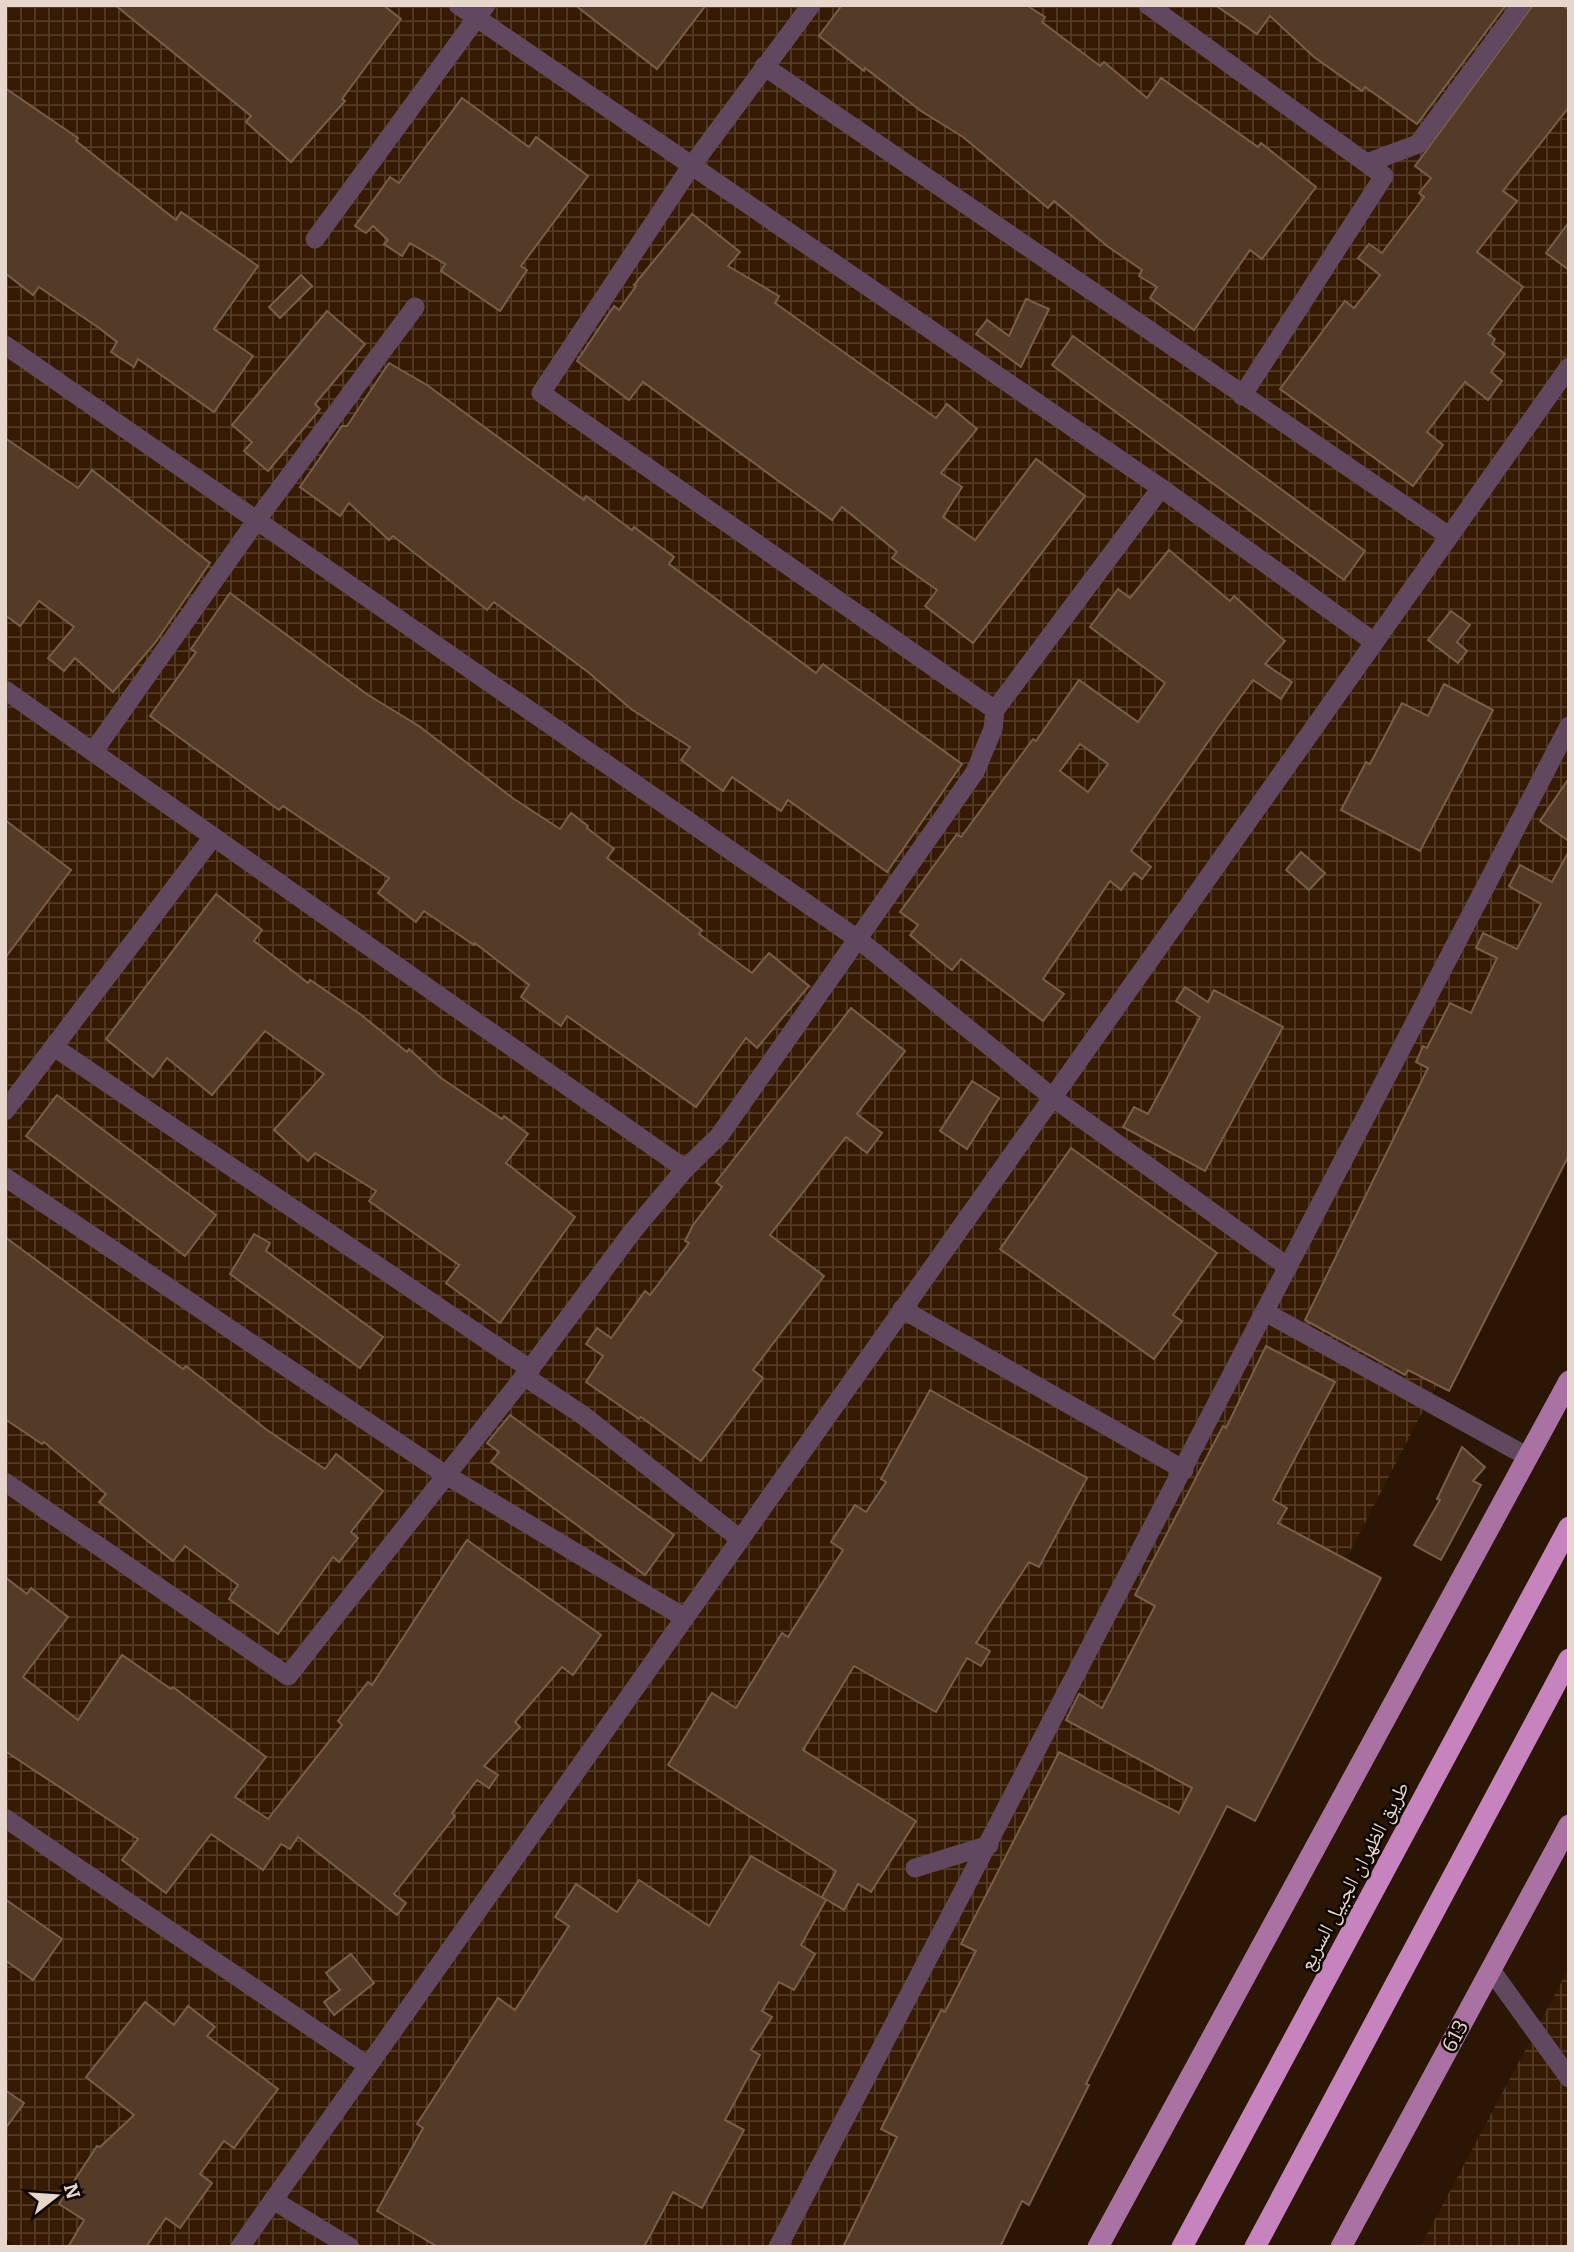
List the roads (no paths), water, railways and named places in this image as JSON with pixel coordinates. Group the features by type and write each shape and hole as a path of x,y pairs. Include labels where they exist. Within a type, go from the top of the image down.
{"highway":[{"name":"طريق الظهران الجبيل السريع","path":"1182,2247 1569,1527"},
{"path":"1255,2247 1568,1660"}],"main road":[{"path":"1098,2247 1569,1381"},
{"name":"613","path":"1341,2247 1569,1825"}],"street":[{"path":"458,5 481,12 690,168 1161,488 1374,642"},
{"path":"811,5 690,168 541,393 995,710"},
{"path":"1148,5 1384,176 1242,396"},
{"path":"1367,163 1418,144 1521,5"},
{"path":"315,239 481,12"},
{"path":"764,66 1242,396 1448,529"},
{"path":"93,752 256,521 415,307"},
{"path":"5,345 859,940 1052,1097 1289,1267"},
{"path":"240,2247 1374,642 1448,529 1569,367"},
{"path":"5,1482 288,1676 527,1373 632,1233 685,1169 719,1136 975,772 993,729 995,710 1161,488"},
{"path":"6,691 685,1169"},
{"path":"778,2247 1569,726"},
{"path":"5,1111 212,837"},
{"path":"54,1047 527,1373 740,1539"},
{"path":"5,1177 446,1475 685,1618"},
{"path":"902,1310 1184,1470"},
{"path":"1265,1312 1528,1457"},
{"path":"5,1818 368,2066"},
{"path":"915,1868 989,1845"},
{"path":"1491,1970 1569,2078"},
{"path":"273,2200 350,2247"}]}
